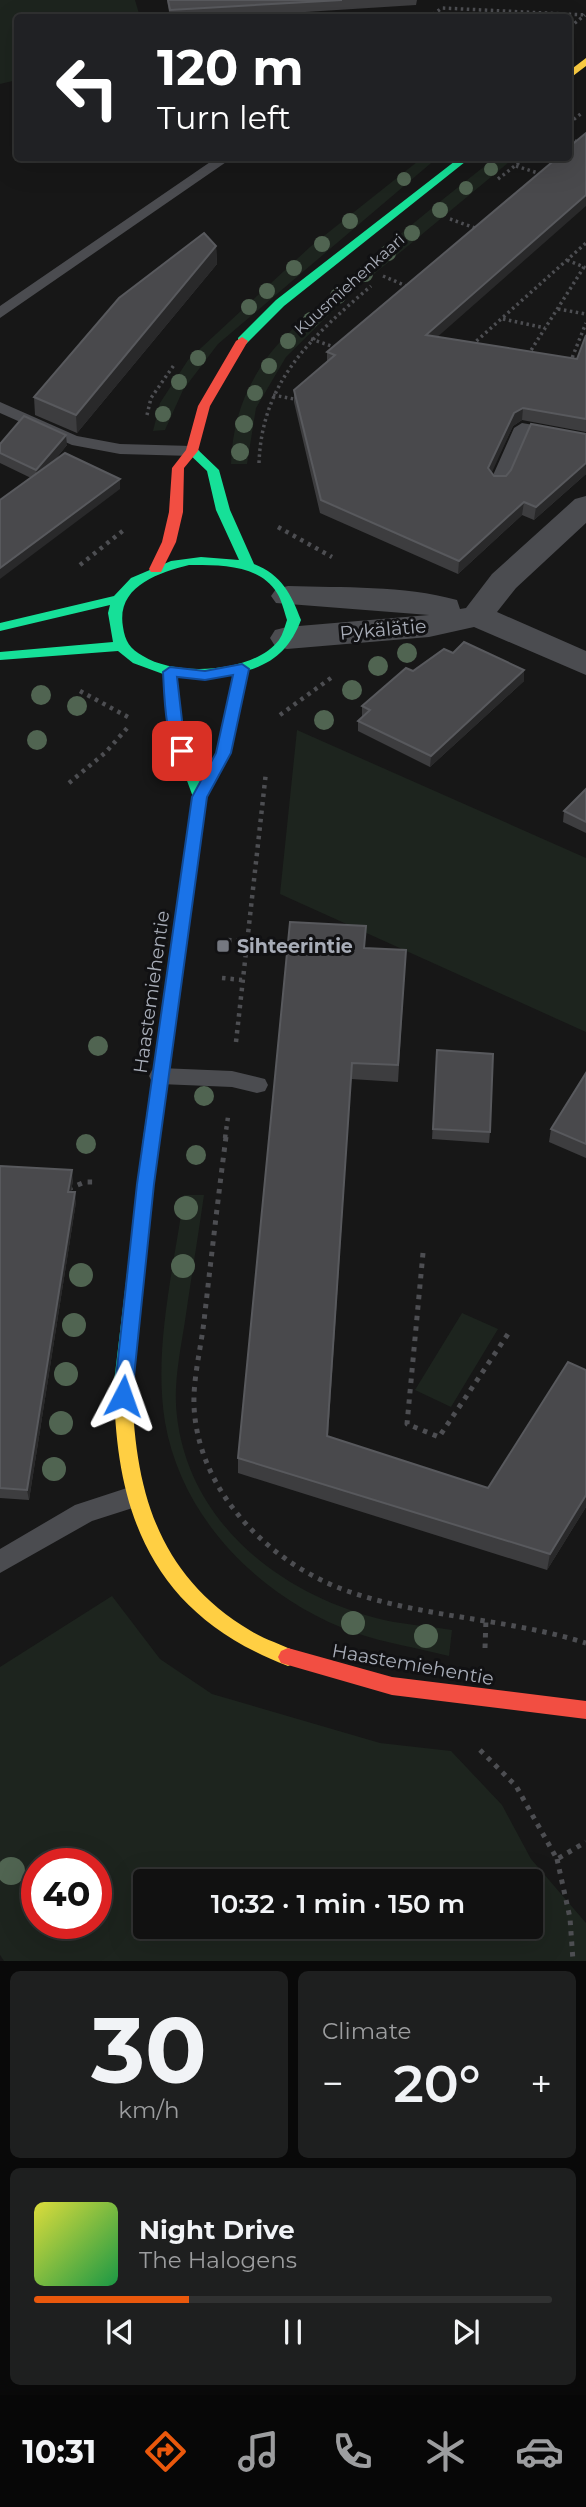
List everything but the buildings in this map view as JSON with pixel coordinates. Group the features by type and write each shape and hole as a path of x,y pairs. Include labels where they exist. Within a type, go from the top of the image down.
{"main road":[{"name":"Kuusmiehenkaari","path":"156,569 169,542 176,512 178,468 192,451 204,406 224,367 246,335 280,303 460,161"},
{"path":"192,451 213,470 223,510 249,567"},
{"path":"204,560 249,567 269,577 288,596 294,614 287,638 272,653 242,669 205,675 170,672 147,664 123,646 113,626 113,613 118,599 132,582 156,569 204,560"},
{"path":"0,627 118,599"},
{"path":"0,656 123,646"},
{"name":"Haastemiehentie","path":"242,669 223,753 200,797 160,1076 123,1377 122,1434 133,1497 156,1544 191,1597 246,1640 310,1666 386,1684 482,1699 586,1710"},
{"name":"Haastemiehentie","path":"170,672 175,729 200,797"}],"street":[{"path":"477,616 504,581 586,506"},
{"name":"Pykälätie","path":"288,596 431,604 477,616 586,664"},
{"name":"Pykälätie","path":"287,638 429,626 477,616"}],"lane":[{"path":"0,313 221,161"},
{"path":"0,407 72,439 120,449 192,451"},
{"path":"499,482 522,429 586,439"},
{"path":"160,1076 232,1079 257,1085"},
{"path":"0,1562 83,1513 133,1497"}],"path":[{"path":"434,14 442,8 565,14"},
{"path":"572,26 586,15"},
{"path":"572,121 586,110"},
{"path":"496,181 521,161"},
{"path":"515,166 549,177"},
{"path":"442,224 458,211"},
{"path":"449,219 484,232"},
{"path":"467,350 586,243"},
{"path":"526,358 584,267 567,260"},
{"name":"Kuusmiehenkaari","path":"260,476 258,452 273,395 291,362 311,339 392,268"},
{"path":"383,276 415,289"},
{"path":"558,309 586,314"},
{"path":"502,319 545,328"},
{"path":"543,432 586,323"},
{"path":"311,339 345,351"},
{"path":"273,395 300,400"},
{"path":"276,525 342,563"},
{"path":"274,719 341,671"},
{"path":"69,783 106,752 129,726 137,724 76,689"},
{"path":"267,764 194,1405 198,1437 209,1470 245,1526 291,1564 321,1582 380,1600 551,1630 586,1643"},
{"path":"65,1190 85,1182 104,1182"},
{"path":"423,1253 407,1424 439,1437 508,1334"},
{"path":"479,1750 516,1786 557,1859 570,1918 573,1961"},
{"path":"557,1859 586,1842"}],"shaded area":[{"path":"0,0 135,0 139,14 14,14 14,81 0,84"},
{"path":"418,161 433,161 218,344 183,390 165,430 153,431 160,403 188,360 310,247"},
{"path":"491,161 510,161 350,294 286,357 256,408 247,464 231,464 235,428 242,405 264,362 310,313"},
{"path":"297,730 586,858 586,1032 280,894"},
{"path":"184,1195 204,1195 176,1393 177,1417 185,1456 201,1491 222,1522 247,1550 278,1574 347,1609 392,1622 452,1630 449,1656 356,1633 322,1619 289,1600 259,1578 232,1552 208,1524 189,1492 174,1458 165,1422 162,1394 166,1308"},
{"path":"462,1313 498,1329 451,1407 415,1390"},
{"path":"112,1596 160,1659 212,1694 380,1743 451,1751 502,1805 531,1859 540,1869 133,1869 133,1939 543,1939 543,1873 586,1923 586,1961 4,1961 0,1955 0,1667"}],"traffic: fast":[{"path":"242,341 280,303 461,161"},
{"path":"192,451 213,470 223,510 249,567"},
{"path":"189,561 239,564 273,580 283,592 294,620 283,644 268,656 249,665 227,671 203,673 157,668 138,660 123,648 114,613 125,590 148,574 189,561"},
{"path":"0,627 118,599"},
{"path":"0,656 123,646"},
{"path":"123,1382 151,1139 200,797 223,753 242,669"},
{"path":"170,672 175,729 200,797"}],"traffic: slow":[{"path":"572,73 586,61"},
{"path":"123,1382 129,1471 140,1512 157,1550 180,1583 209,1613 245,1638 288,1657"}],"traffic: jam":[{"path":"156,569 169,542 176,512 178,468 192,451 204,406 242,341"},
{"path":"288,1657 392,1686 586,1710"}],"place":[{"name":"Sihteerintie","path":"223,946"}],"route":[{"path":"123,1396 145,1184 200,797 223,753 242,669 205,675 170,672 175,729 182,751"}]}
